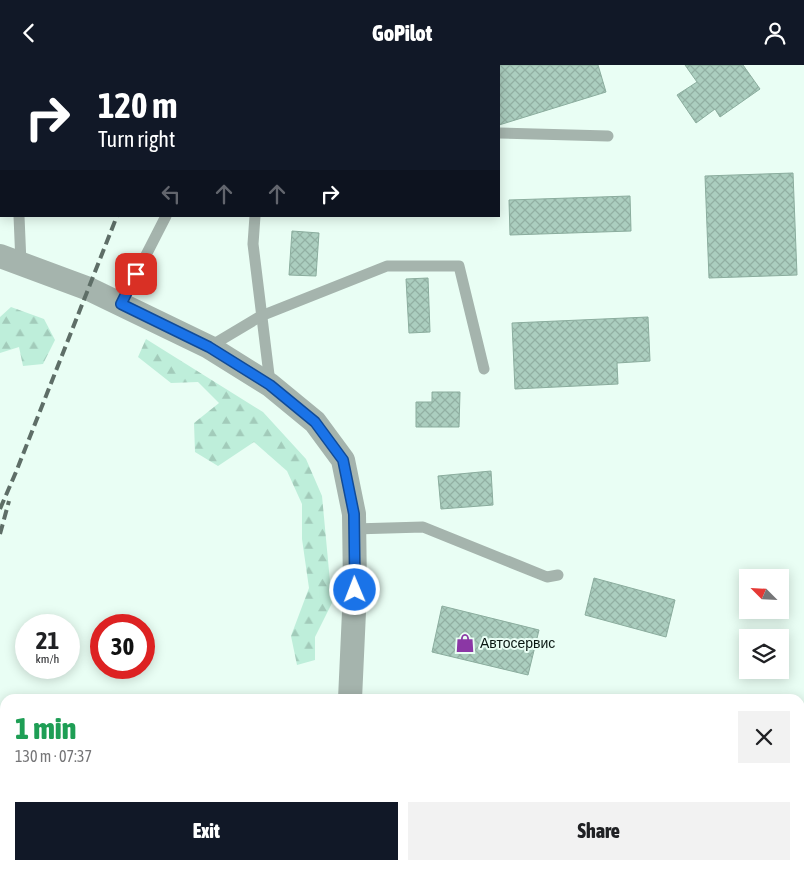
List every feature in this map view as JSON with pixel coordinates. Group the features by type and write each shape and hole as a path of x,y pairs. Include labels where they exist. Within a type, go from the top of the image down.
{"street":[{"path":"10,259 89,289 209,347 270,385 315,422 343,460 354,514 355,590 350,694"}],"lane":[{"path":"500,133 608,136"},
{"path":"10,259 19,217"},
{"path":"121,304 165,217"},
{"path":"255,217 253,244 270,385"},
{"path":"209,347 261,316 387,266 459,266 484,369"},
{"path":"354,529 423,527 547,577 558,575"}],"green space":[{"path":"11,307 44,319 55,340 43,364 23,366 19,347 0,353 0,317"},
{"path":"146,339 263,412 306,459 322,496 332,603 315,637 315,660 297,665 291,636 309,588 302,539 302,504 287,471 254,442 218,466 195,452 194,423 219,403 198,382 171,383 138,357"}],"building":[{"path":"500,65 598,65 606,92 500,125"},
{"path":"685,65 743,65 760,89 720,117 715,109 696,123 677,95 697,82"},
{"path":"793,173 797,275 709,278 705,176"},
{"path":"630,196 631,231 510,235 509,200"},
{"path":"292,231 319,233 316,276 289,275"},
{"path":"428,278 430,332 409,333 406,279"},
{"path":"648,317 650,361 617,363 618,384 515,389 512,323"},
{"path":"432,392 460,392 459,427 416,427 416,402 432,402"},
{"path":"491,471 493,505 441,509 438,476"},
{"path":"594,578 675,600 666,637 585,615"},
{"path":"442,606 539,630 528,675 432,652"}],"railway":[{"path":"0,509 117,217"},
{"path":"0,534 9,501"}],"place":[{"name":"Автосервис","path":"465,643"}],"route":[{"path":"136,274 121,304 209,347 270,385 315,422 343,460 354,514 355,590"}]}
